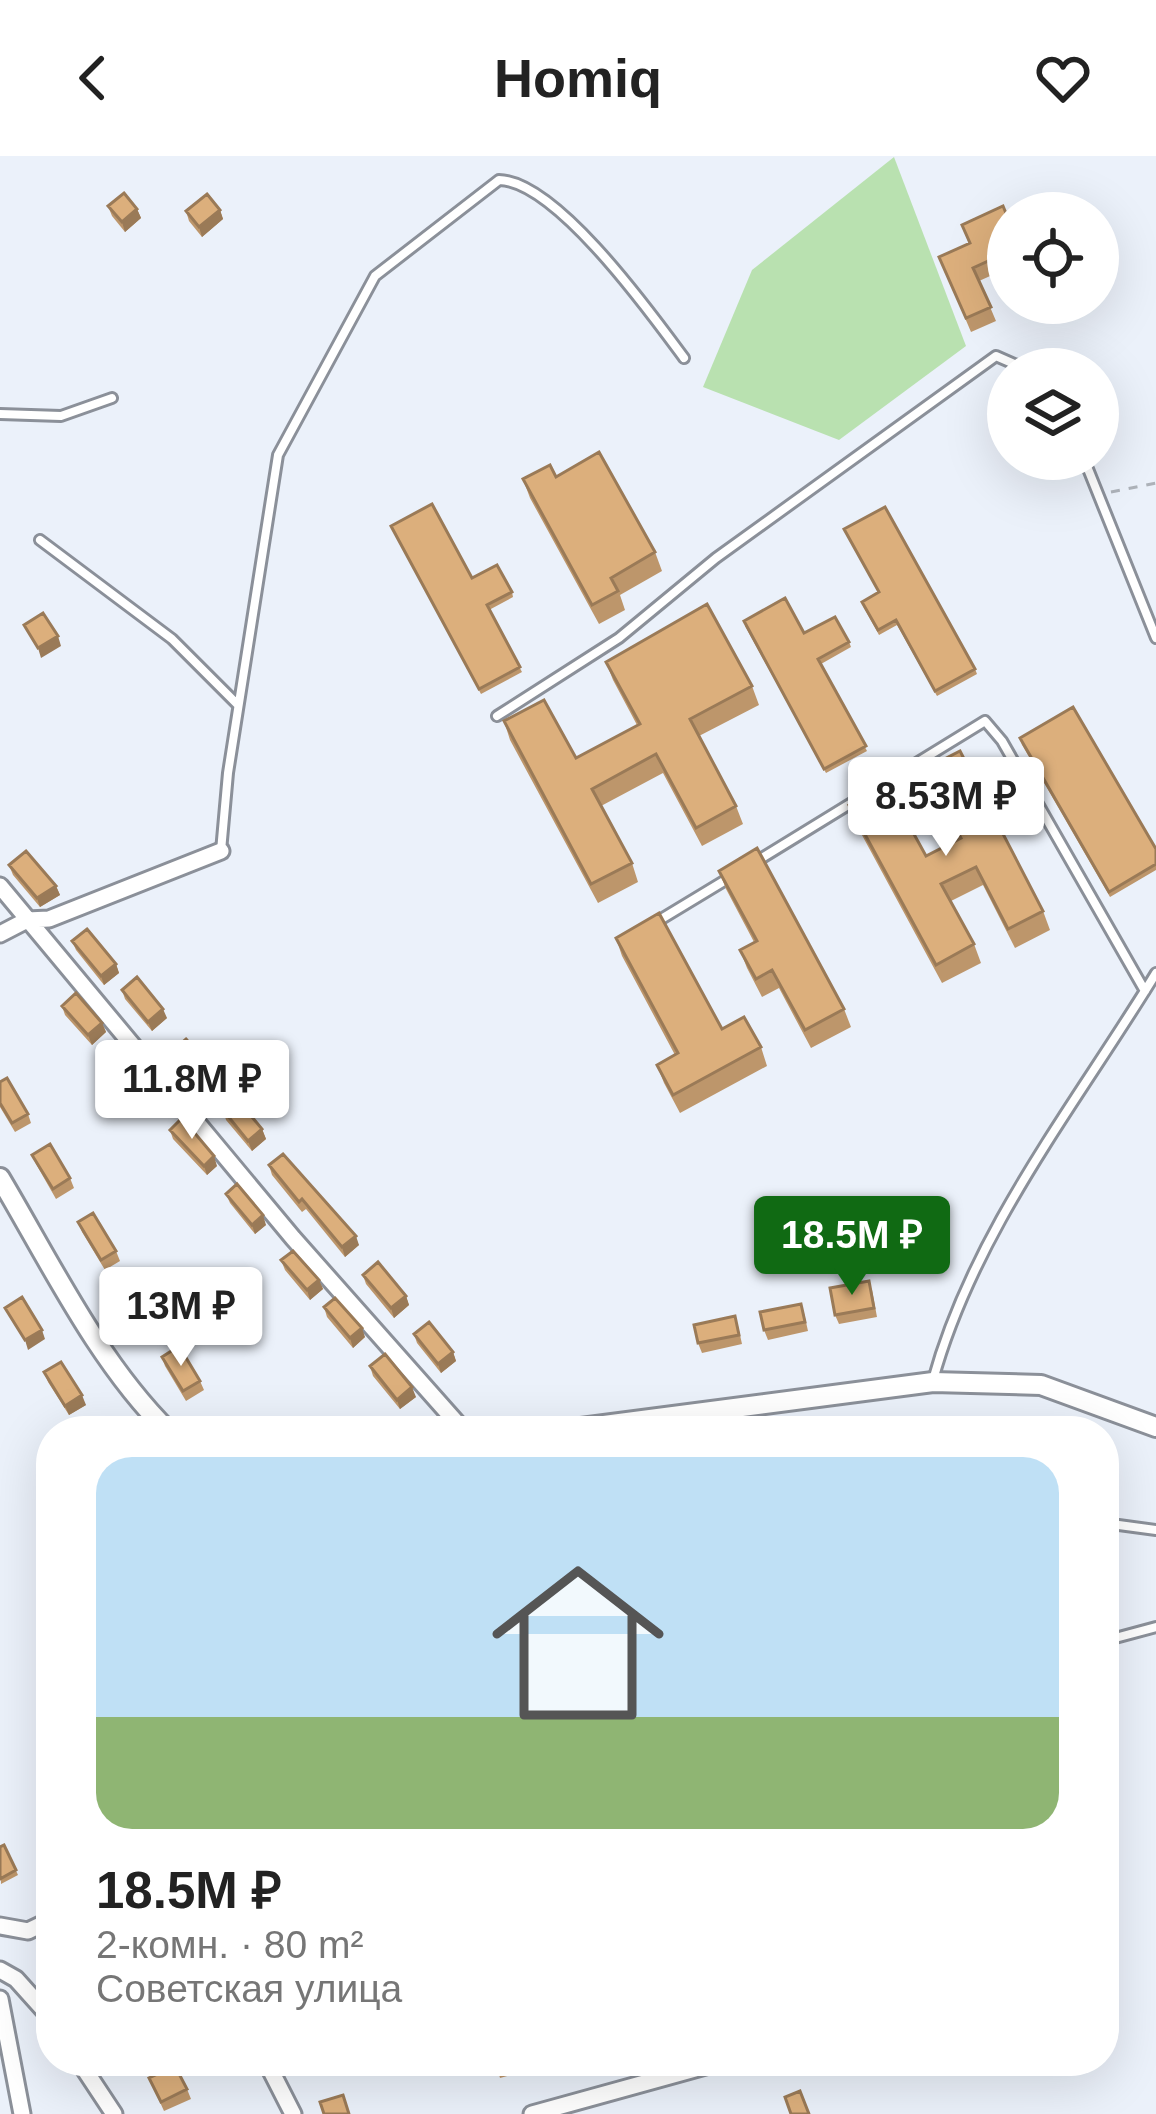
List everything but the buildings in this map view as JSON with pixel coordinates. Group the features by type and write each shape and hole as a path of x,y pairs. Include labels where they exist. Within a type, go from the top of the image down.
{"street":[{"path":"0,934 26,920 49,919 221,851"},
{"path":"0,886 293,1238 451,1416"},
{"path":"0,1178 76,1305 153,1416"},
{"path":"658,1416 933,1382 1041,1385 1156,1427"},
{"path":"0,1926 28,1931 36,1927"},
{"path":"0,1970 16,1979 36,2001"},
{"path":"0,1999 5,2058 22,2114"},
{"path":"89,2076 114,2114"},
{"path":"273,2076 292,2114"},
{"path":"532,2114 670,2076"}],"lane":[{"path":"221,851 238,705 278,455 375,276 499,180 536,192 633,290 684,358"},
{"path":"497,716 619,638 716,557 987,362"},
{"path":"0,413 61,416 112,398"},
{"path":"1095,480 1156,638"},
{"path":"40,540 172,639 238,705"},
{"path":"658,921 985,721 1145,991"},
{"path":"933,1382 951,1314 1035,1162 1156,973"},
{"path":"704,1409 706,1416"},
{"path":"1119,1525 1156,1530"},
{"path":"1119,1637 1156,1627"}],"path":[{"path":"1102,494 1156,483"}],"green space":[{"path":"894,157 966,346 839,440 703,387 752,270"}]}
